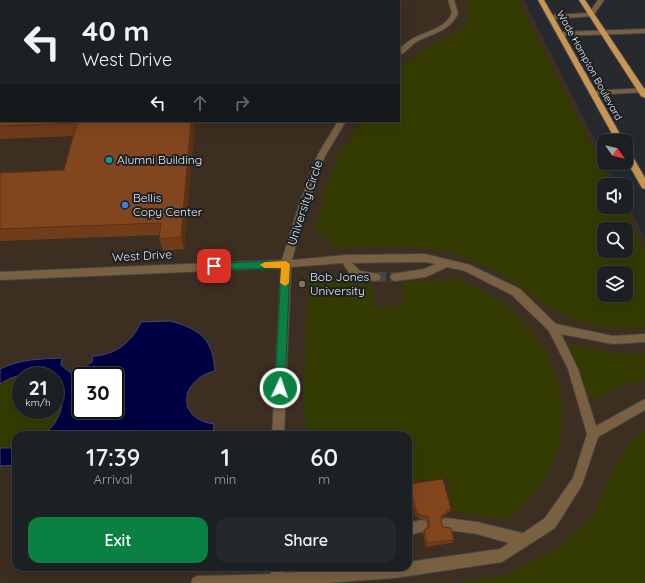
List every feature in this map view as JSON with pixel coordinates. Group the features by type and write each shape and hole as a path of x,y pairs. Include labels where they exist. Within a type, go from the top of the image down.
{"main road":[{"name":"Wade Hampton Boulevard","path":"541,0 616,134"},
{"path":"582,0 602,32 644,92"},
{"path":"633,165 645,186"}],"street":[{"path":"400,52 413,41 446,26 452,20 455,13 451,0"},
{"path":"551,18 591,14 601,0"},
{"path":"560,34 645,30"},
{"path":"593,93 644,92"},
{"name":"University Circle","path":"278,431 286,264 302,208 320,156 341,122"},
{"name":"West Drive","path":"0,276 286,264 346,259 425,258 467,268 516,292 553,328"},
{"path":"346,259 351,271 359,276 376,277"},
{"path":"394,277 426,273 447,263"},
{"path":"553,328 613,340 645,338"},
{"path":"412,568 502,555 550,523 578,481 593,434 573,369 553,328"},
{"path":"593,434 645,404"},
{"path":"447,524 477,528 525,540"},
{"path":"412,528 421,526"},
{"path":"198,583 358,571 395,571"}],"shaded area":[{"name":"Bob Jones University","path":"400,0 524,0 597,144 597,170 610,170 614,178 597,178 597,214 633,214 645,238 645,583 0,583 0,122 400,122"},
{"path":"170,321 189,328 203,337 208,343 211,351 215,371 203,375 195,382 189,390 187,399 188,407 193,415 201,421 214,424 213,431 48,431 57,419 64,419 64,367 72,374 72,419 124,419 124,367 84,367 92,362 93,356 116,350 133,336 141,322"},
{"path":"62,358 61,365 63,367 12,367 12,378 0,384 0,369 15,363 30,360"},
{"path":"0,448 12,448 12,465 0,466"}],"green space":[{"path":"466,0 518,0 597,155 597,170 604,170 608,178 597,178 597,214 626,214 630,222 597,222 597,258 633,258 633,227 645,251 645,328 610,327 587,323 565,315 545,305 494,270 466,257 447,252 410,247 372,246 332,248 331,241 327,240 326,235 315,234 325,190 337,159 360,122 400,122 400,70 423,50 461,29 469,19 470,14"},
{"path":"318,274 357,284 371,284 375,307 403,306 403,282 458,279 477,287 503,303 527,326 545,350 557,377 563,410 559,446 548,474 530,499 505,520 454,511 447,478 412,481 412,431 306,431 304,396 308,284 313,276"},
{"path":"573,345 613,353 645,354 645,380 626,384 597,399 594,399 587,394 581,373 571,351 571,347"},
{"path":"12,378 12,419 57,419 49,430 12,431 12,448 0,448 0,384"},
{"path":"645,432 645,583 456,583 504,576 562,546 593,516 612,473 632,439"}],"building":[{"path":"0,122 191,122 181,237 159,239 161,223 0,229 0,173 64,170 77,123 0,126"},
{"path":"443,479 451,509 446,510 447,513 442,515 441,521 443,527 451,528 454,540 427,543 424,530 429,528 429,517 417,514 412,493 412,484"}],"tunnel":[{"path":"376,277 395,277"}],"slow traffic":[{"path":"265,265 286,264 285,283"}],"place":[{"name":"Alumni Building","path":"109,160"},
{"name":"Bellis Copy Center","path":"125,205"},
{"name":"Bob Jones University","path":"302,284"}],"route":[{"path":"214,266 286,264 280,388"}]}
